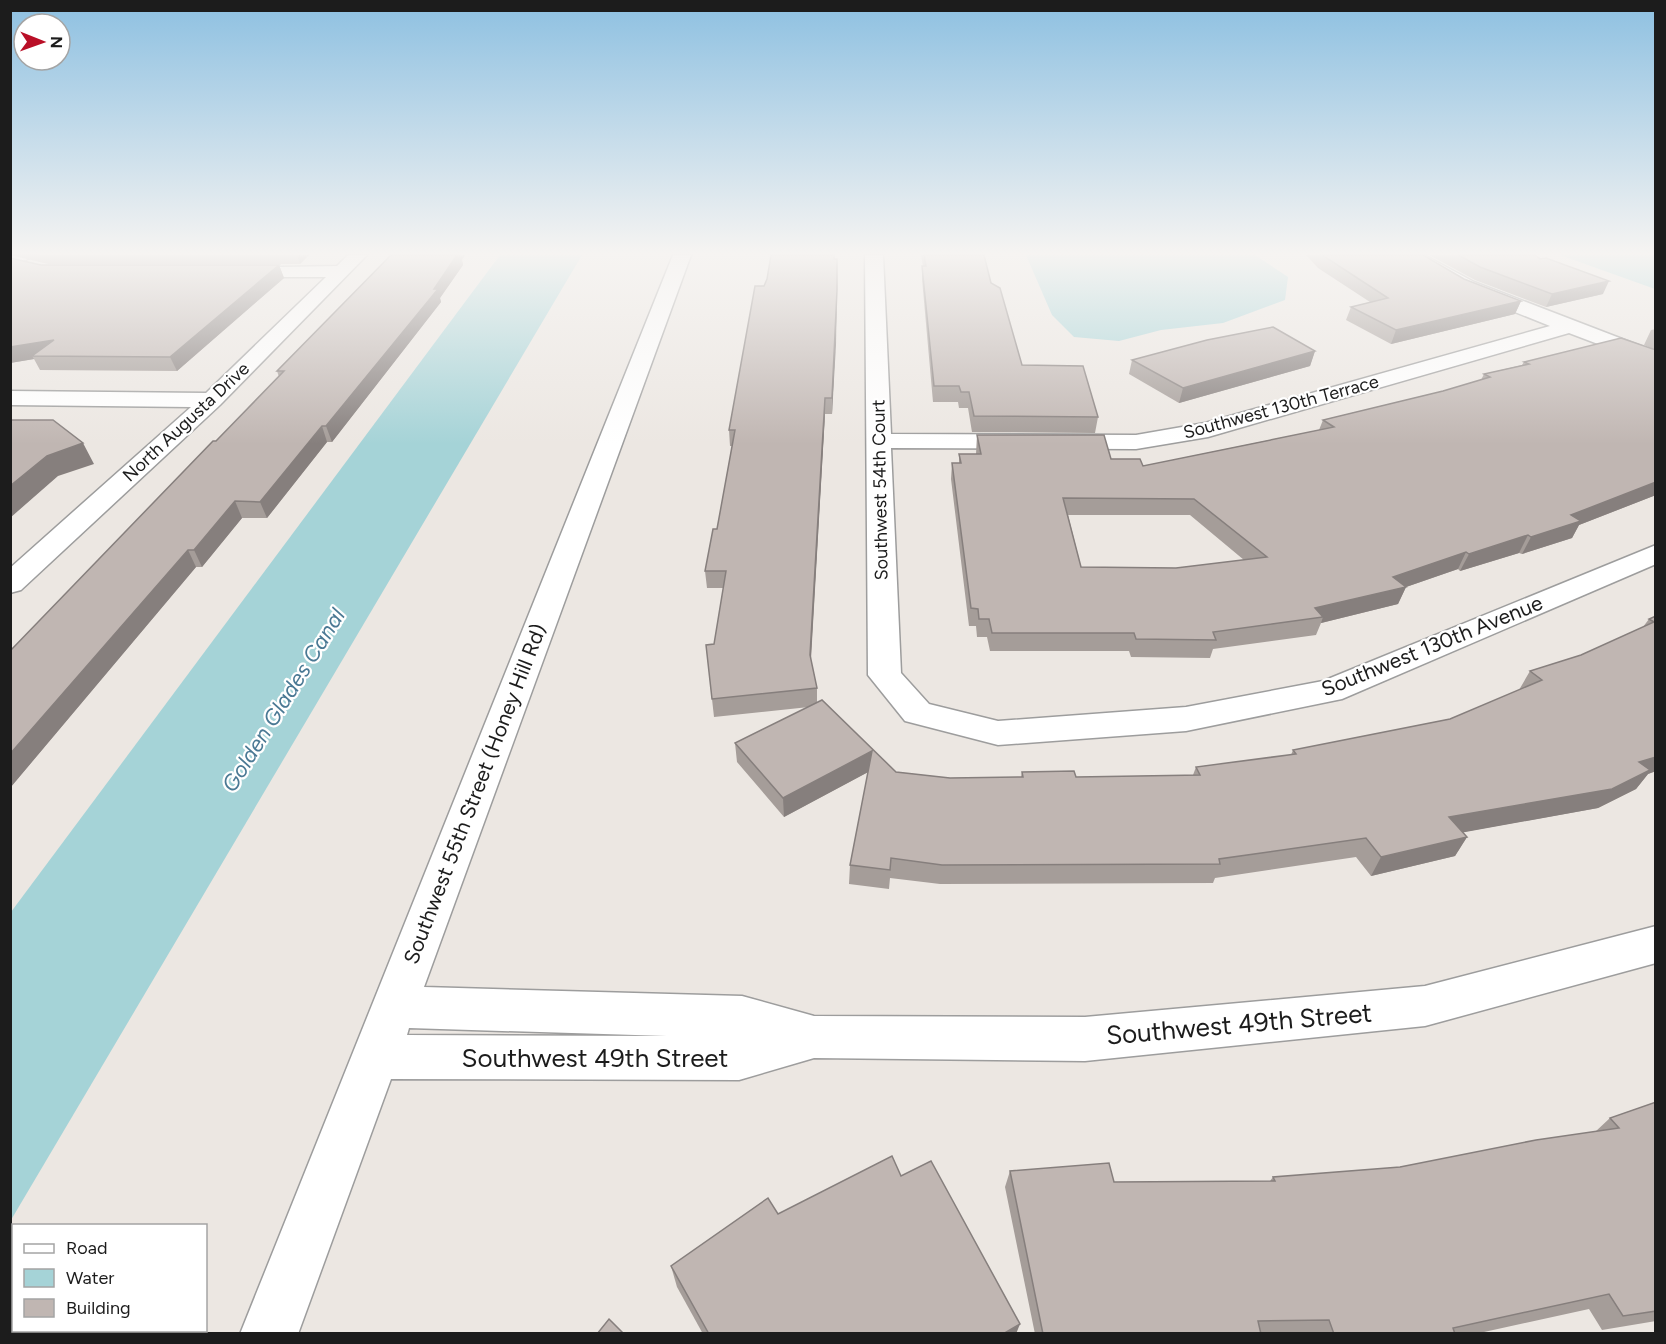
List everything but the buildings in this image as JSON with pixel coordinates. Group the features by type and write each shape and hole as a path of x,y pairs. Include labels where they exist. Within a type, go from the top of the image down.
{"street":[{"name":"North Augusta Drive","path":"10,584 212,400 295,318"},
{"name":"Southwest 55th Street (Honey Hill Rd)","path":"268,1334 658,318"},
{"name":"Southwest 54th Court","path":"876,318 885,675 917,713"},
{"path":"1545,318 1656,360"},
{"name":"Southwest 130th Terrace","path":"879,441 1136,442 1208,430 1568,327"},
{"path":"10,398 212,400"},
{"name":"Southwest 130th Avenue","path":"917,713 998,733 1186,720 1330,691 1656,554"},
{"name":"Southwest 49th Street","path":"394,1007 742,1017 814,1037 1085,1039 1425,1006 1656,944"},
{"name":"Southwest 49th Street","path":"374,1057 739,1058 814,1037"}],"water":[{"name":"Golden Glades Canal","path":"453,318 545,318 11,1220 11,912"},
{"path":"1055,318 1237,318 1223,323 1161,330 1119,341 1074,337"}]}
